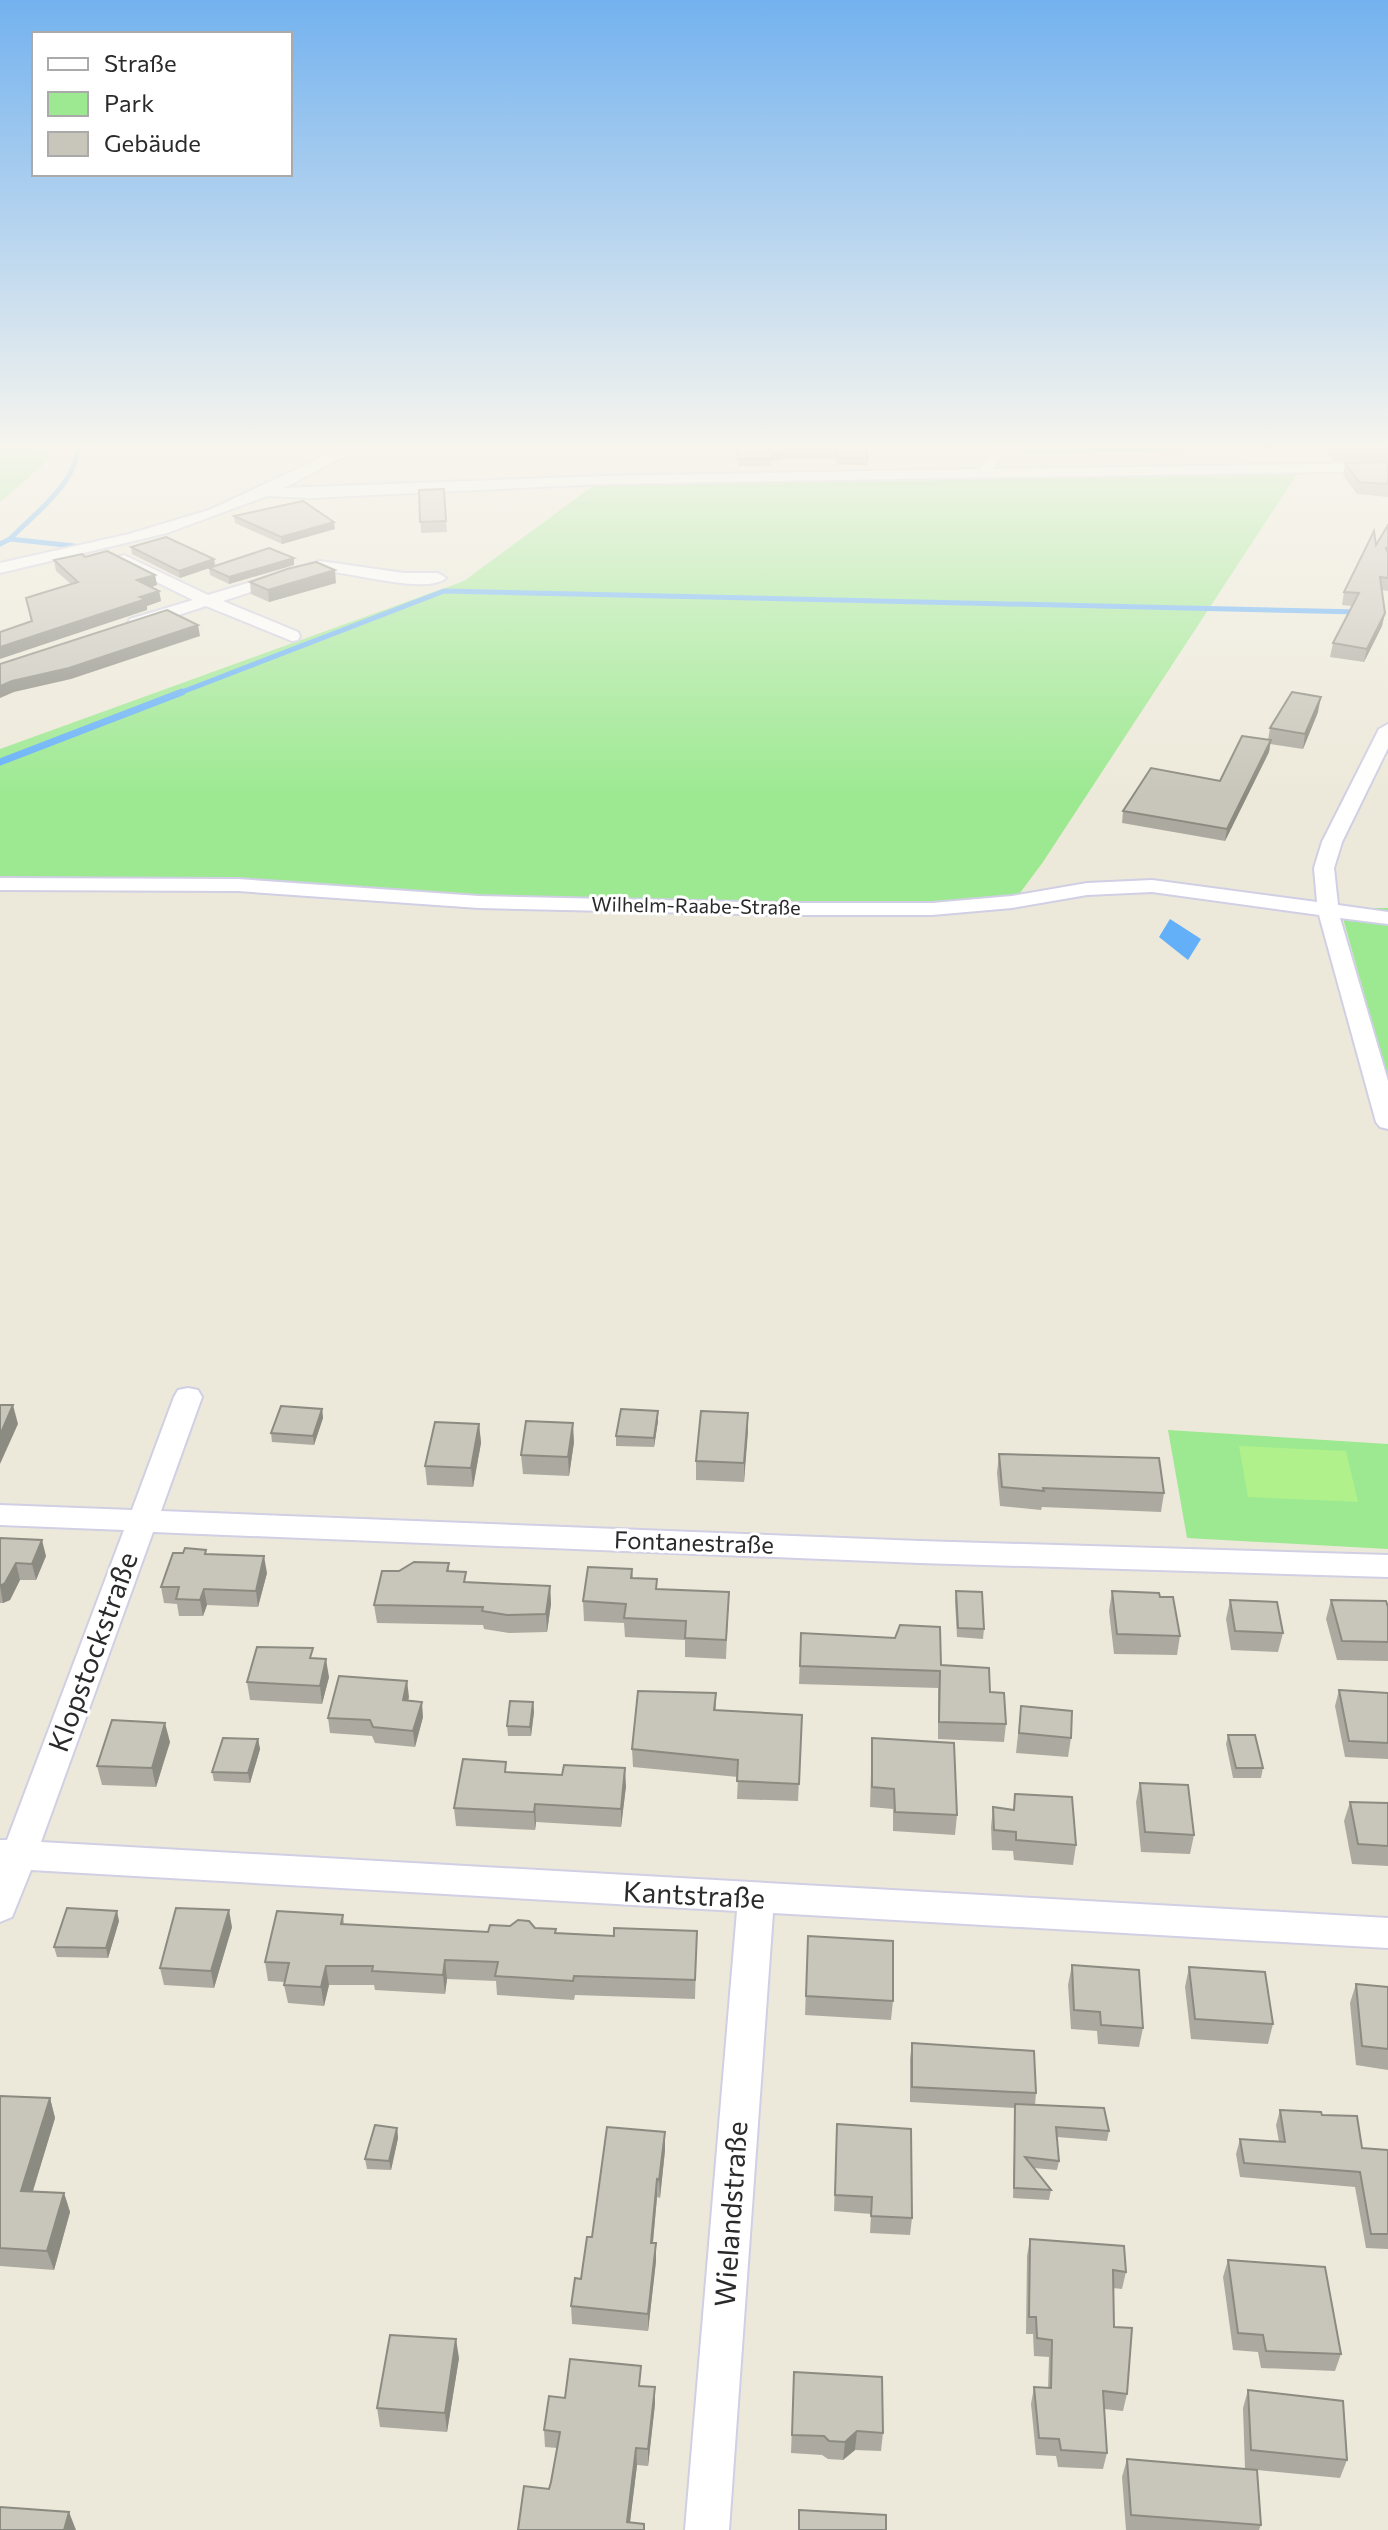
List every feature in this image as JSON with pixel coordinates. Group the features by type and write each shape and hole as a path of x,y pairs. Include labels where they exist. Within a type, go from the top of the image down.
{"street":[{"path":"0,568 31,561"},
{"path":"128,561 205,600 292,636"},
{"path":"115,630 320,566 404,578 438,578"},
{"path":"1388,729 1332,842 1324,868 1328,911 1388,1122"},
{"name":"Wilhelm-Raabe-Straße","path":"0,884 238,885 479,902 781,909 932,909 1012,902 1087,889 1152,886 1388,918"},
{"name":"Klopstockstraße","path":"0,1907 9,1855 188,1397"},
{"name":"Fontanestraße","path":"0,1515 920,1552 1346,1562 1388,1566"},
{"name":"Kantstraße","path":"9,1855 1388,1933"},
{"name":"Wielandstraße","path":"707,2530 756,1898"}],"green space":[{"path":"491,561 1240,561 1017,897 931,905 0,884 0,749 464,581"},
{"path":"1340,908 1388,908 1388,1078"},
{"path":"1168,1430 1388,1444 1388,1549 1187,1538"},
{"path":"1239,1446 1346,1451 1358,1502 1248,1497"}],"water":[{"path":"1170,919 1201,939 1188,960 1159,937"}],"building":[{"path":"55,561 127,561 155,575 137,580 159,591 140,597 146,599 0,647 0,632 32,621 26,598 78,582"},
{"path":"159,561 208,561 179,571"},
{"path":"230,561 284,561 229,577 209,568"},
{"path":"1359,561 1388,561 1388,578 1380,577 1385,613 1367,649 1333,643 1359,593 1344,592"},
{"path":"316,562 335,570 268,590 250,582 287,569"},
{"path":"167,610 198,625 69,668 0,686 0,664"},
{"path":"1292,692 1321,697 1305,734 1270,728"},
{"path":"1242,736 1271,740 1227,829 1123,811 1151,768 1220,781"},
{"path":"0,1405 13,1405 0,1435"},
{"path":"281,1406 322,1409 313,1436 271,1433"},
{"path":"621,1409 658,1411 654,1438 616,1436"},
{"path":"701,1411 748,1413 744,1463 696,1461"},
{"path":"526,1421 573,1423 568,1457 521,1455"},
{"path":"435,1422 479,1424 471,1468 425,1466"},
{"path":"999,1454 1159,1458 1164,1493 1043,1488 1044,1491 1002,1487"},
{"path":"0,1538 42,1540 32,1564 16,1563 0,1586"},
{"path":"185,1548 206,1550 205,1554 264,1556 256,1591 204,1589 200,1600 176,1599 179,1587 161,1587 173,1553 183,1553"},
{"path":"414,1562 449,1563 447,1571 466,1572 464,1582 550,1586 546,1614 507,1615 482,1611 483,1607 374,1605 382,1571 399,1571"},
{"path":"588,1567 632,1569 631,1578 657,1579 656,1589 729,1592 726,1640 685,1638 686,1621 624,1618 626,1604 583,1601"},
{"path":"956,1591 982,1592 984,1629 958,1628"},
{"path":"1112,1591 1159,1593 1160,1597 1173,1597 1180,1636 1117,1634"},
{"path":"1230,1600 1277,1602 1283,1633 1235,1631"},
{"path":"1331,1600 1386,1601 1388,1642 1342,1641"},
{"path":"900,1625 940,1627 941,1665 989,1668 990,1692 1004,1693 1006,1724 939,1722 940,1671 800,1666 801,1633 895,1638"},
{"path":"257,1647 313,1648 310,1658 326,1659 320,1686 247,1682"},
{"path":"339,1676 407,1681 403,1700 422,1702 413,1731 373,1727 370,1720 328,1718"},
{"path":"1339,1690 1388,1693 1388,1743 1349,1741"},
{"path":"638,1691 716,1693 714,1710 802,1715 799,1784 737,1781 738,1760 632,1749"},
{"path":"510,1701 533,1702 530,1727 507,1726"},
{"path":"1021,1706 1072,1711 1071,1738 1019,1733"},
{"path":"112,1720 165,1723 152,1768 97,1766"},
{"path":"1228,1735 1255,1735 1263,1768 1236,1768"},
{"path":"223,1738 258,1739 248,1773 212,1772"},
{"path":"872,1738 954,1743 957,1815 895,1812 894,1789 872,1787"},
{"path":"463,1759 506,1762 505,1772 562,1775 564,1765 625,1768 621,1809 535,1804 534,1812 454,1808"},
{"path":"1140,1783 1188,1785 1194,1835 1145,1832"},
{"path":"1015,1794 1072,1797 1076,1845 1016,1840 1016,1832 994,1830 993,1807 1014,1810"},
{"path":"1350,1802 1388,1803 1388,1846 1358,1844"},
{"path":"67,1908 117,1911 106,1948 54,1947"},
{"path":"176,1908 229,1910 211,1971 160,1968"},
{"path":"277,1911 343,1915 341,1924 488,1932 490,1925 510,1926 518,1920 529,1921 535,1928 556,1929 555,1933 614,1936 614,1928 697,1931 695,1980 574,1976 573,1981 495,1976 498,1962 445,1960 443,1975 372,1971 373,1966 326,1966 321,1987 284,1985 289,1963 265,1962"},
{"path":"808,1936 893,1941 893,2001 806,1996"},
{"path":"1072,1965 1139,1970 1143,2028 1101,2025 1100,2012 1074,2010"},
{"path":"1189,1967 1265,1972 1273,2024 1195,2019"},
{"path":"1356,1984 1388,1987 1388,2049 1362,2046"},
{"path":"912,2043 1034,2051 1036,2093 912,2087"},
{"path":"0,2096 50,2098 21,2191 64,2193 47,2251 0,2248"},
{"path":"1015,2104 1104,2108 1109,2131 1056,2127 1059,2161 1025,2157 1051,2190 1014,2188"},
{"path":"1280,2110 1357,2116 1362,2148 1388,2150 1388,2234 1371,2234 1360,2172 1244,2163 1240,2139 1285,2142"},
{"path":"837,2124 911,2129 912,2218 871,2216 872,2197 835,2195"},
{"path":"375,2125 397,2128 389,2161 365,2159"},
{"path":"607,2127 665,2132 651,2243 656,2243 648,2314 571,2306 575,2278 581,2279 587,2237 592,2237"},
{"path":"1030,2239 1124,2246 1126,2272 1113,2270 1114,2327 1132,2328 1127,2394 1103,2391 1107,2453 1061,2450 1059,2439 1039,2438 1034,2387 1051,2388 1052,2340 1037,2338 1036,2317 1029,2317"},
{"path":"1228,2260 1325,2267 1341,2354 1266,2351 1263,2335 1238,2333"},
{"path":"390,2335 456,2339 445,2413 377,2408"},
{"path":"570,2359 641,2366 639,2386 655,2387 648,2449 636,2448 627,2522 644,2524 644,2530 518,2530 524,2486 549,2489 560,2432 544,2430 549,2396 565,2398"},
{"path":"794,2372 882,2377 883,2433 857,2431 845,2442 829,2441 824,2436 792,2435"},
{"path":"1248,2390 1343,2401 1347,2460 1251,2450"},
{"path":"1127,2459 1257,2470 1261,2525 1131,2515"},
{"path":"0,2507 69,2512 64,2530 0,2530"},
{"path":"799,2510 886,2515 886,2530 799,2530"}],"waterway":[{"path":"177,694 444,591 1361,612"},
{"path":"0,762 182,692"}]}
